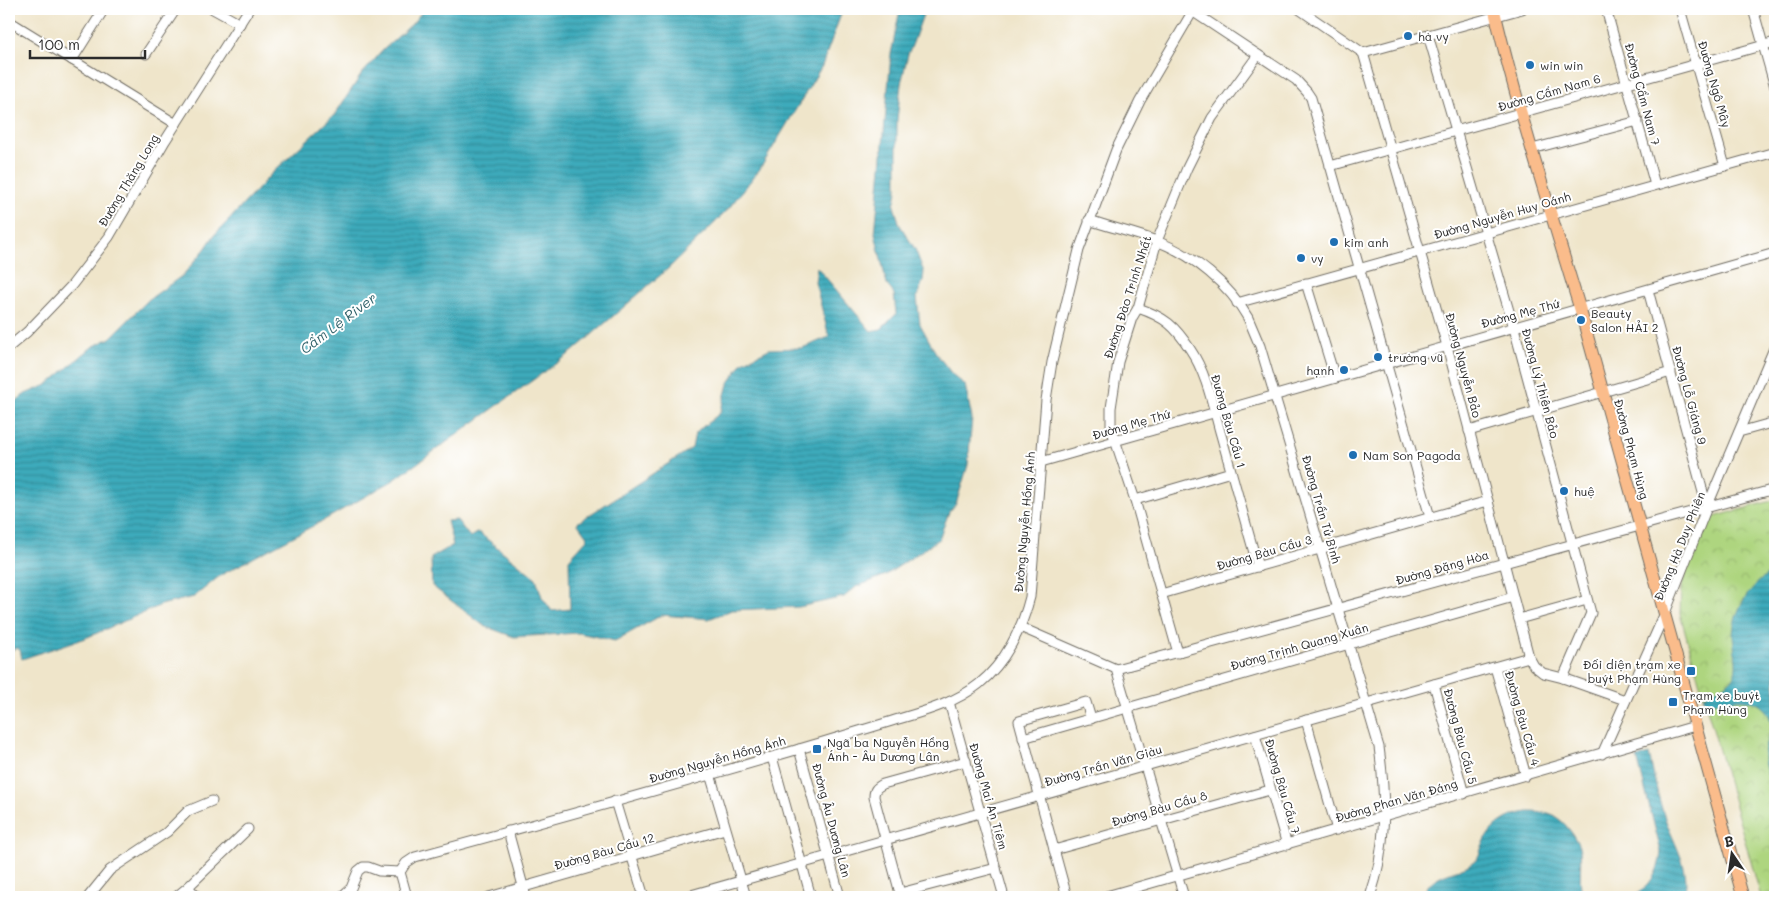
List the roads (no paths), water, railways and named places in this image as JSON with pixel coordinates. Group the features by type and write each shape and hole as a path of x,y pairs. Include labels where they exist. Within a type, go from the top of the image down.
{"main road":[{"name":"Đường Phạm Hùng","path":"1495,13 1532,149 1580,309 1743,897"}],"street":[{"path":"72,60 104,9"},
{"path":"146,54 176,9"},
{"path":"214,9 240,24"},
{"name":"Đường Thăng Long","path":"9,348 52,307 86,269 109,237 176,124 249,9"},
{"path":"1299,9 1363,52 1428,35 1495,13 1522,9"},
{"name":"Đường Cẩm Nam 7","path":"1606,9 1655,185"},
{"name":"Đường Ngô Mây","path":"1680,9 1725,166"},
{"path":"1753,9 1775,87"},
{"path":"1193,10 1296,80 1307,92 1314,110 1430,517"},
{"name":"Đường Nguyễn Hồng Ánh","path":"400,872 406,863 415,857 772,757 924,712 949,702 979,684 994,668 1010,646 1020,627 1030,597 1046,400 1052,362 1078,250 1116,150 1140,101 1193,10"},
{"path":"9,21 176,124"},
{"name":"Đường Lý Thiên Bảo","path":"1428,35 1514,328 1591,613 1563,678"},
{"name":"Đường Cẩm Nam 6","path":"1330,166 1775,42"},
{"name":"Đường Nguyễn Bảo","path":"1363,52 1447,346 1529,657"},
{"name":"Đường Đào Trinh Nhất","path":"1178,653 1135,500 1114,441 1111,428 1111,408 1118,362 1132,318 1138,308 1157,241 1196,149 1212,118 1258,55"},
{"path":"1532,149 1638,121"},
{"name":"Đường Nguyễn Huy Oánh","path":"1236,303 1775,152"},
{"name":"Đường Trần Tử Bình","path":"1089,220 1157,241 1196,261 1218,281 1247,317 1260,346 1276,394 1379,747 1384,817 1380,861 1370,897"},
{"name":"Đường Mẹ Thứ","path":"1041,462 1775,253"},
{"path":"1306,283 1334,378"},
{"name":"Đường Lỗ Giáng 9","path":"1648,290 1707,507"},
{"name":"Đường Bàu Cầu 1","path":"1138,308 1158,315 1167,322 1191,351 1205,379 1258,567"},
{"name":"Đường Hà Duy Phiên","path":"1602,754 1665,613 1707,507 1775,346"},
{"path":"1469,431 1670,372"},
{"path":"1739,432 1775,422"},
{"path":"1135,500 1232,472"},
{"name":"Đường Đặng Hòa","path":"1116,669 1339,610 1639,525 1775,489"},
{"name":"Đường Bàu Cầu 3","path":"1161,594 1488,501"},
{"name":"Đường Trịnh Quang Xuân","path":"1023,738 1513,597"},
{"path":"1519,619 1587,600"},
{"path":"1020,627 1116,669 1184,897"},
{"path":"1529,657 1534,666 1543,673 1563,678 1625,700"},
{"name":"Đường Trần Văn Giàu","path":"684,897 1529,657"},
{"name":"Đường Bàu Cầu 4","path":"1495,667 1526,776"},
{"name":"Đường Bàu Cầu 5","path":"1434,684 1464,794"},
{"name":"Đường Mai An Tiêm","path":"949,702 1004,897"},
{"path":"1067,897 1019,721 1086,702 1091,719"},
{"path":"1306,720 1337,830"},
{"name":"Đường Phan Văn Đáng","path":"1103,897 1695,726"},
{"name":"Đường Bàu Cầu 7","path":"1255,735 1287,845"},
{"name":"Đường Âu Dương Lân","path":"799,749 840,897"},
{"path":"772,757 811,897"},
{"path":"966,761 883,784 876,788 874,798 900,895 996,868"},
{"path":"710,774 746,897"},
{"name":"Đường Bàu Cầu 8","path":"1054,850 1270,790"},
{"path":"88,897 110,870 167,832 188,811 212,801"},
{"path":"615,801 644,897"},
{"path":"176,897 248,829"},
{"name":"Đường Bàu Cầu 12","path":"489,897 725,829"},
{"path":"508,831 526,897"},
{"path":"341,897 351,888 358,871 368,867 400,872 407,897"},
{"path":"188,887 196,897"}],"water":[{"name":"Cẩm Lệ River","path":"424,9 843,9 822,66 760,169 725,213 671,266 572,352 394,480 328,518 221,575 194,597 161,605 88,637 22,659 20,650 17,648 9,651 9,407 25,394 47,385 92,347 110,338 148,300 183,275 215,234 272,173 335,114 361,75 383,50 412,24"},
{"path":"900,9 925,9 908,54 901,84 897,120 897,192 894,206 900,225 915,249 924,272 917,297 920,324 936,353 952,374 965,385 972,418 968,465 956,504 949,512 939,539 886,575 856,587 844,597 799,607 732,610 709,619 662,615 615,641 579,633 514,637 484,626 432,586 431,558 453,545 447,521 457,520 470,537 478,532 536,578 542,597 552,611 570,609 569,559 588,538 577,523 692,448 695,433 720,413 728,384 743,362 769,349 802,348 829,337 815,282 817,267 871,331 881,329 896,314 894,294 887,285 875,234 891,54"},
{"path":"1775,570 1775,788 1769,778 1764,761 1766,742 1771,731 1771,725 1768,714 1763,707 1757,703 1742,700 1705,702 1703,696 1726,684 1734,675 1736,664 1733,635 1737,615 1752,589"},
{"path":"1649,754 1663,813 1682,859 1686,880 1682,897 1629,897 1642,890 1652,879 1658,866 1661,852 1637,758"},
{"path":"1528,812 1548,814 1558,818 1571,832 1580,850 1581,889 1589,897 1423,897 1431,882 1475,861 1487,837 1496,826 1507,818"}],"place":[{"name":"hà vy","path":"1408,36"},
{"name":"win win","path":"1530,65"},
{"name":"kim anh","path":"1334,242"},
{"name":"vy","path":"1301,258"},
{"name":"Beauty Salon HẢI 2","path":"1581,320"},
{"name":"trường vũ","path":"1378,357"},
{"name":"hạnh","path":"1344,370"},
{"name":"Nam Son Pagoda","path":"1353,455"},
{"name":"huệ","path":"1564,491"},
{"name":"Đối diện trạm xe buýt Phạm Hùng","path":"1691,671"},
{"name":"Trạm xe buýt Phạm Hùng","path":"1673,702"},
{"name":"Ngã ba Nguyễn Hồng Ánh - Âu Dương Lân","path":"817,749"}]}
